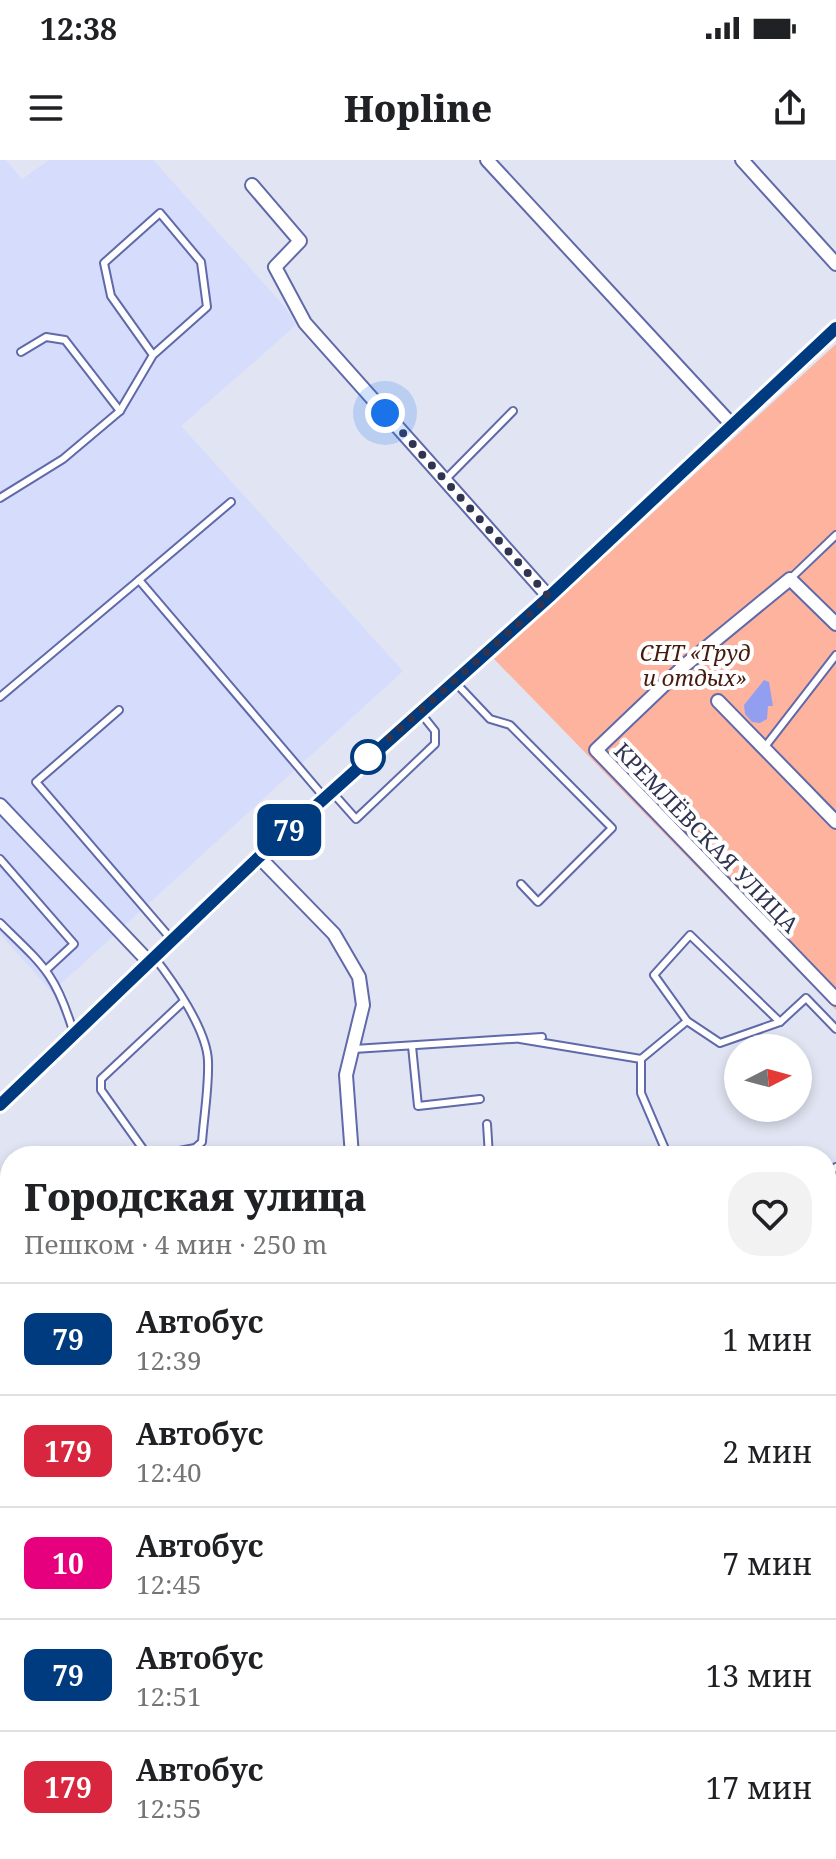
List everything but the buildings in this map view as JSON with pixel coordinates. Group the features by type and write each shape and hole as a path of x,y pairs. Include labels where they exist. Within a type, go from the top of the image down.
{"street":[{"path":"487,160 733,426"},
{"path":"742,160 836,264"},
{"path":"252,185 300,241 275,267 305,323 549,597"},
{"path":"0,1105 259,857 549,597 836,328"},
{"path":"790,579 836,624"},
{"name":"КРЕМЛЁВСКАЯ УЛИЦА","path":"790,579 684,666 596,750 836,999"},
{"path":"718,701 836,822"},
{"path":"0,805 152,960"},
{"path":"259,857 334,934 352,960 359,977 363,1005 346,1075 351,1146"}],"lane":[{"path":"0,498 63,459 120,411 153,355 207,307 201,262 160,213 104,263 111,296 153,355"},
{"path":"21,352 46,337 65,340 120,411"},
{"path":"445,480 513,411"},
{"path":"0,697 231,502"},
{"path":"790,579 836,535"},
{"path":"139,580 328,794 356,819 435,744 435,731 419,711"},
{"path":"764,748 836,655"},
{"path":"454,681 490,719 510,725 612,828 538,902 521,884"},
{"path":"119,710 36,782 172,940"},
{"path":"0,859 74,944 47,969"},
{"path":"0,923 47,969 60,990 74,1034"},
{"path":"780,1022 690,935 654,975 687,1021 720,1043 780,1022 806,998 836,1029"},
{"path":"152,960 183,1002 206,1047 208,1061 202,1142 197,1146"},
{"path":"143,1146 101,1090 101,1079 183,1002"},
{"path":"520,1039 641,1059 687,1021"},
{"path":"353,1049 542,1037"},
{"path":"412,1046 418,1106 480,1099"},
{"path":"641,1059 641,1093 664,1146"},
{"path":"487,1124 488,1146"}],"shaded area":[{"path":"0,160 6,160 22,179 49,160 153,160 285,307 296,325 181,426 403,671 52,992 0,934"}],"green space":[{"name":"СНТ «Труд и отдых»","path":"836,344 836,1010 494,659"}],"water":[{"path":"764,680 769,682 773,706 768,706 767,719 760,723 752,722 745,714 744,705"}],"bus line":[{"name":"79","path":"0,1105 259,857 549,597 836,328"}],"route":[{"path":"368,757 549,597 385,413"}]}
